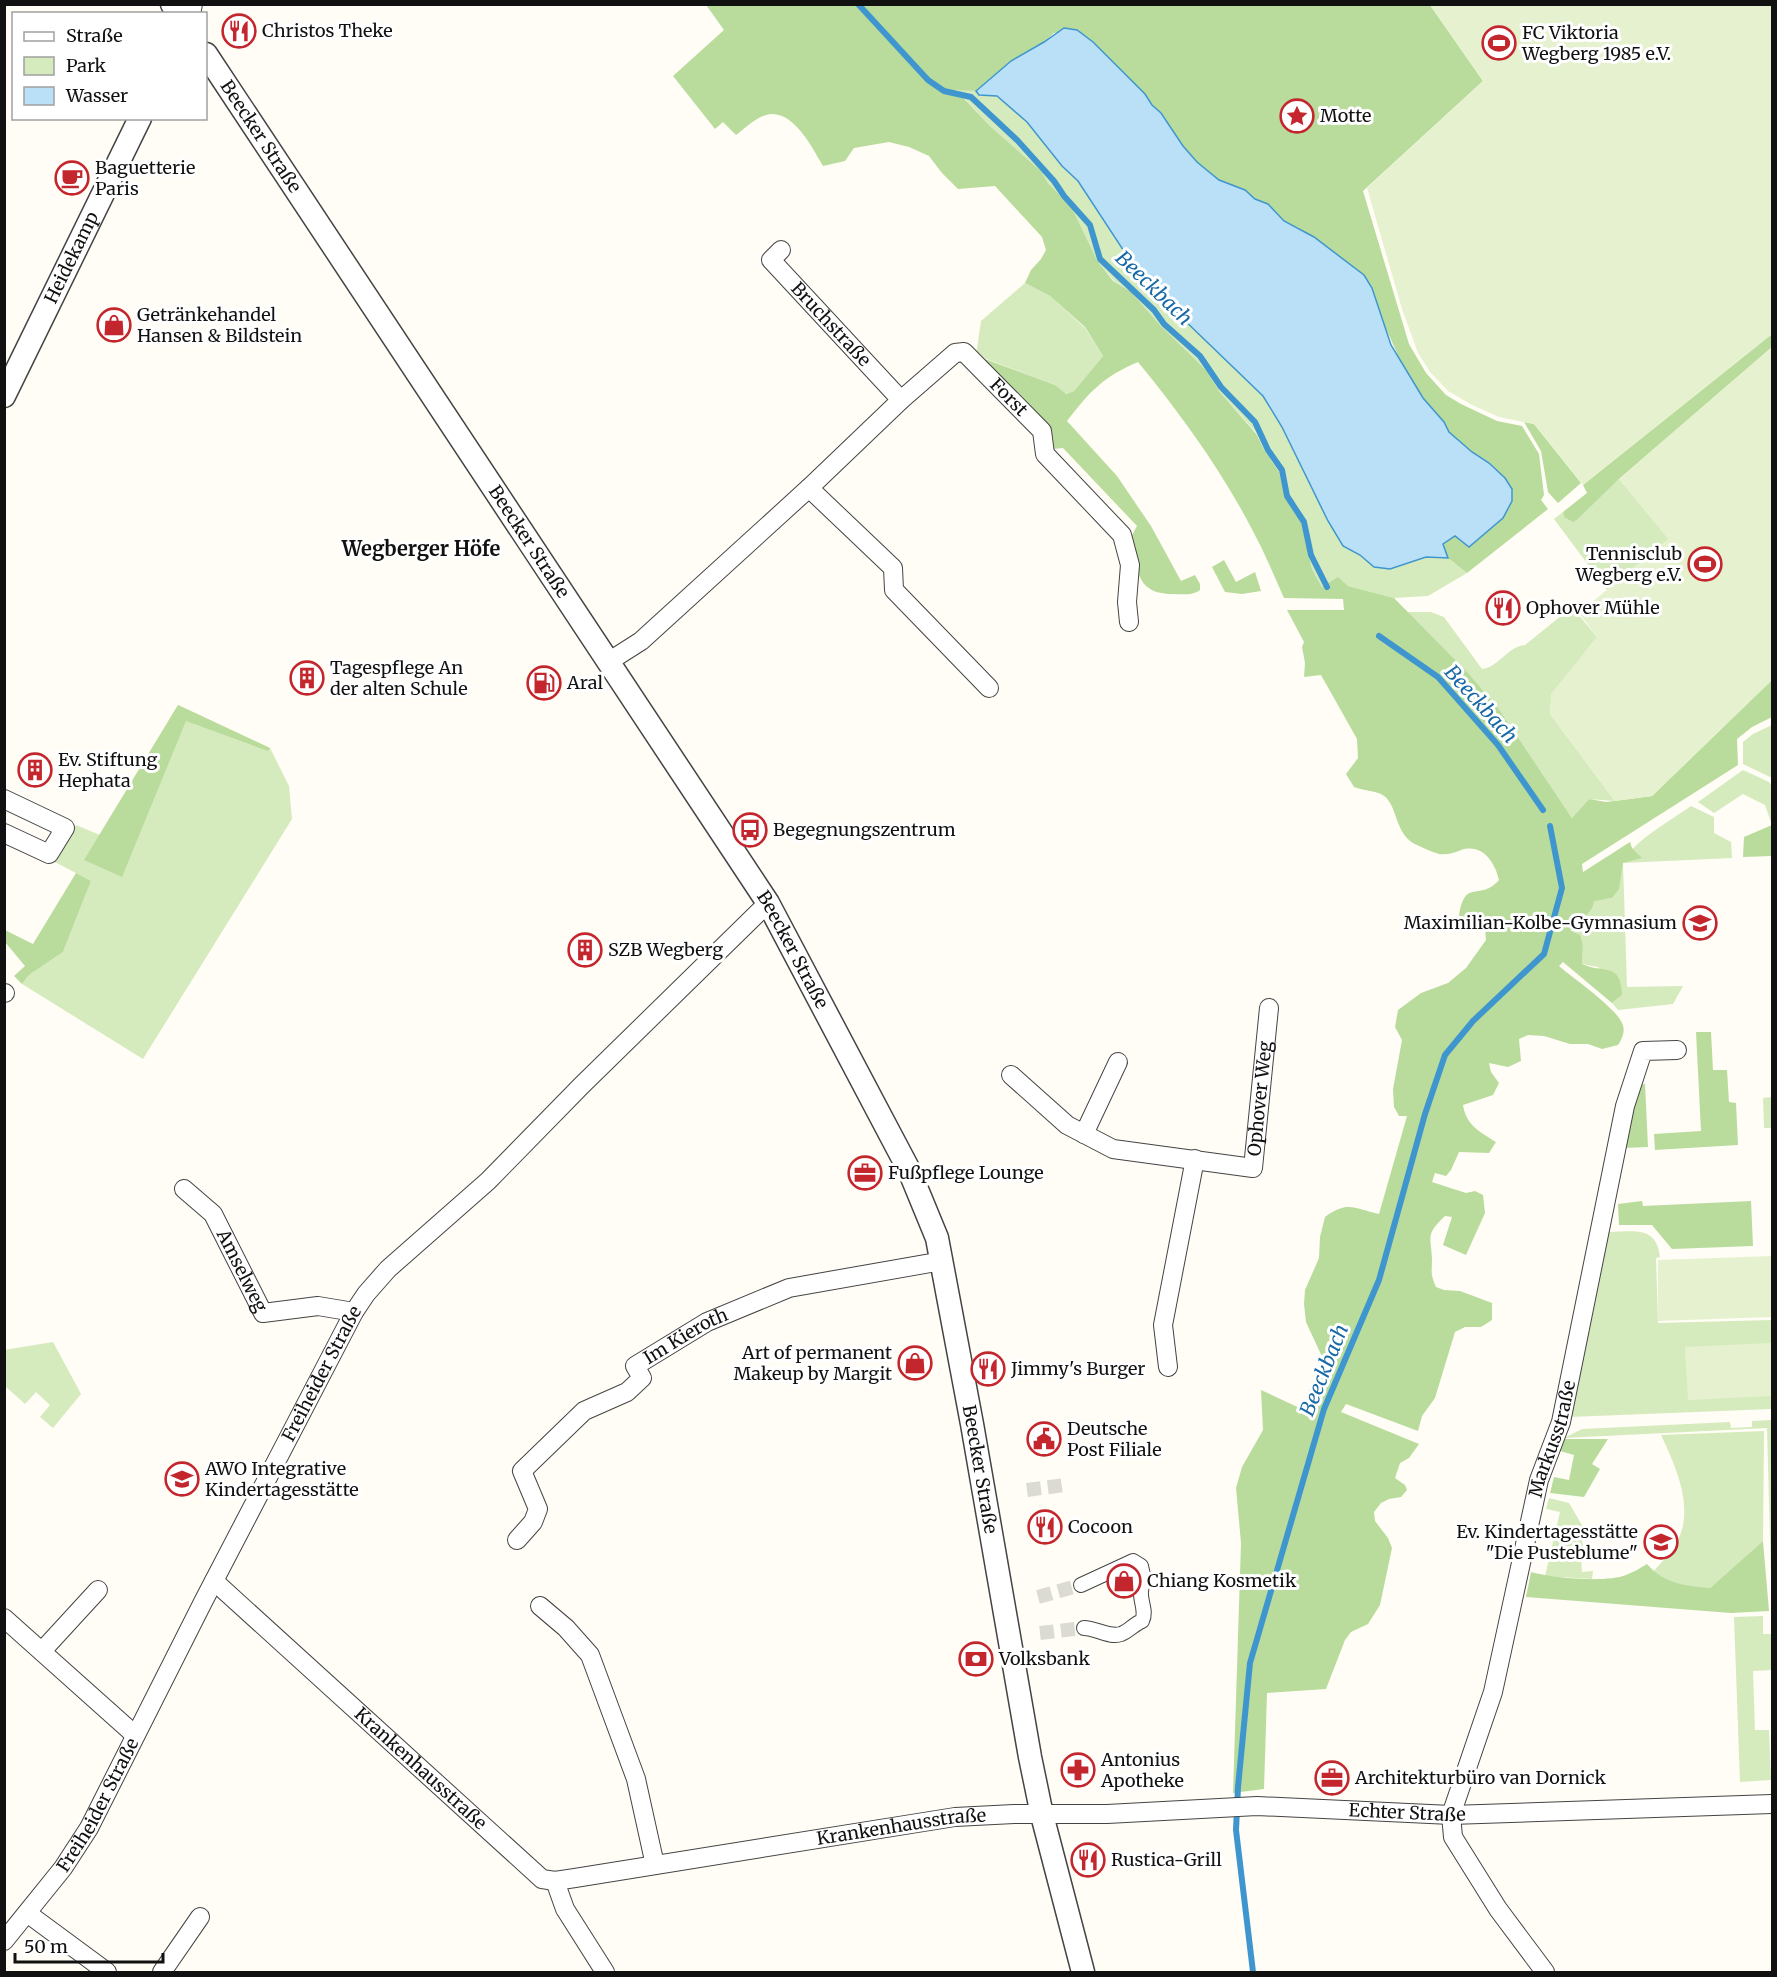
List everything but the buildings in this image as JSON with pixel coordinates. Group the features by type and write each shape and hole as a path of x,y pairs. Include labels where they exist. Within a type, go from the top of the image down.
{"street":[{"name":"Beecker Straße","path":"207,56 768,903 909,1170 938,1238 976,1443 1014,1672 1042,1815 1083,1972"},
{"name":"Heidekamp","path":"4,396 139,120"},
{"name":"Bruchstraße","path":"781,250 771,260 901,400"},
{"name":"Forst","path":"608,662 641,641 955,352 964,352 1042,431 1045,453 1122,535 1130,565 1127,602 1129,622"},
{"path":"809,488 892,568 894,590 989,688"},
{"path":"4,799 65,828 49,854 4,833"},
{"name":"Freiheider Straße","path":"4,1941 63,1868 89,1828 214,1581 354,1312 366,1294 388,1269 488,1181 582,1085 768,903"},
{"name":"Ophover Weg","path":"1011,1075 1066,1125 1113,1149 1253,1168 1269,1008"},
{"name":"Markusstraße","path":"1451,1815 1493,1692 1539,1480 1561,1422 1625,1106 1643,1051 1677,1050"},
{"path":"1084,1134 1118,1062"},
{"path":"1168,1367 1163,1325 1195,1159"},
{"name":"Amselweg","path":"184,1189 213,1214 262,1313 318,1306 354,1312"},
{"name":"Im Kieroth","path":"517,1540 532,1522 538,1509 522,1471 584,1411 627,1392 642,1378 635,1366 707,1322 789,1288 942,1260"},
{"path":"1081,1585 1133,1561 1141,1566 1144,1577 1141,1592 1145,1615 1142,1621 1136,1623 1125,1633 1114,1635 1084,1628"},
{"name":"Krankenhausstraße","path":"214,1581 542,1879 555,1881 955,1817 1042,1815"},
{"path":"42,1651 98,1590"},
{"path":"540,1606 566,1628 590,1655 636,1779 655,1865"},
{"path":"4,1618 135,1735"},
{"name":"Echter Straße","path":"1042,1815 1246,1807 1451,1815 1773,1804"},
{"path":"1451,1815 1453,1837 1498,1909 1545,1972"},
{"path":"555,1881 565,1909 605,1972"},
{"path":"27,1912 107,1972"},
{"path":"162,1972 200,1917"}],"green space":[{"path":"706,5 1430,5 1483,81 1363,191 1409,344 1426,373 1446,395 1497,421 1522,426 1539,454 1544,495 1541,500 1548,509 1467,573 1448,558 1443,544 1455,536 1489,463 1449,432 1444,422 1423,398 1401,362 1383,322 1299,228 1284,221 1268,204 1255,199 1245,190 1219,180 1197,162 1145,94 1077,30 1054,33 1044,42 1011,61 976,91 956,90 989,125 1041,171 1048,183 1072,208 1097,260 1113,281 1130,291 1160,325 1206,370 1219,391 1257,435 1279,472 1286,499 1301,521 1312,569 1322,587 1338,577 1348,586 1394,598 1467,672 1499,709 1572,818 1589,799 1606,802 1652,796 1772,680 1772,717 1752,727 1737,739 1738,765 1582,864 1583,872 1630,842 1632,848 1642,858 1623,863 1619,889 1612,898 1594,901 1592,909 1587,914 1574,921 1571,931 1580,935 1583,946 1582,964 1610,970 1614,973 1621,984 1622,995 1612,1003 1563,962 1559,966 1618,1016 1624,1029 1618,1045 1602,1049 1588,1044 1570,1044 1544,1036 1528,1035 1519,1039 1521,1061 1508,1067 1489,1063 1491,1072 1499,1083 1493,1095 1463,1105 1471,1123 1496,1142 1489,1153 1459,1152 1446,1176 1435,1173 1432,1182 1466,1193 1475,1191 1483,1195 1485,1213 1466,1255 1443,1245 1452,1217 1445,1216 1439,1222 1430,1240 1432,1276 1436,1287 1460,1291 1492,1303 1492,1320 1481,1327 1465,1327 1455,1332 1435,1398 1422,1416 1418,1431 1346,1404 1341,1412 1419,1444 1409,1458 1400,1463 1395,1478 1405,1485 1407,1490 1401,1497 1381,1503 1374,1512 1375,1521 1388,1538 1392,1548 1380,1605 1368,1624 1351,1632 1345,1640 1326,1689 1267,1693 1264,1789 1233,1793 1241,1543 1236,1488 1242,1467 1263,1430 1261,1390 1304,1410 1308,1393 1324,1361 1306,1322 1304,1304 1305,1290 1319,1258 1320,1237 1325,1217 1346,1207 1379,1214 1407,1116 1399,1116 1394,1107 1393,1089 1402,1040 1395,1027 1398,1010 1421,993 1448,983 1466,968 1486,940 1485,929 1459,916 1462,904 1469,893 1486,889 1499,880 1491,861 1476,849 1439,854 1409,840 1400,827 1387,798 1378,793 1354,787 1346,774 1358,758 1357,739 1321,675 1304,677 1305,663 1302,647 1304,642 1287,610 1344,610 1343,599 1284,598 1245,515 1217,469 1187,425 1138,362 1106,379 1083,401 1067,421 1117,476 1151,526 1181,581 1195,575 1200,584 1200,590 1194,593 1160,593 1145,584 1137,569 1130,539 1137,526 1063,448 1053,449 982,358 1055,385 1066,394 1074,391 1103,356 1085,327 1050,296 1025,283 1031,270 1046,250 1042,237 995,186 958,189 929,156 909,147 889,142 854,148 845,161 823,166 803,134 789,120 781,116 772,114 762,116 736,135 723,122 715,129 673,76 724,30"},
{"path":"1430,5 1772,5 1772,334 1583,485 1534,424 1499,417 1448,391 1430,372 1418,353 1402,309 1367,188 1483,81"},
{"path":"956,89 976,91 979,95 997,96 1027,122 1062,166 1078,181 1135,268 1179,315 1263,396 1282,427 1328,521 1343,546 1360,555 1374,567 1390,569 1426,557 1448,558 1467,573 1428,596 1394,598 1348,586 1322,587 1312,569 1301,521 1286,499 1279,472 1263,448 1257,434 1219,391 1206,370 1160,325 1130,291 1114,281 1097,260 1072,208 1048,183 1041,171 989,125"},
{"path":"1025,283 1050,296 1085,328 1103,356 1074,391 1065,394 1055,385 976,355 981,321"},
{"path":"1772,334 1772,347 1619,479 1578,519 1573,522 1564,517 1563,512 1587,493 1583,485"},
{"name":"Tennisclub Wegberg e.V.","path":"1772,347 1772,680 1652,796 1615,801 1550,714 1551,694 1597,637 1579,613 1668,539 1619,479"},
{"path":"1524,422 1534,424 1581,483 1558,503 1548,492 1541,451"},
{"path":"1619,479 1669,539 1607,590 1554,519 1563,512 1564,517 1578,519"},
{"path":"1224,560 1236,582 1255,572 1261,591 1242,594 1225,592 1212,567"},
{"path":"1572,607 1597,637 1552,694 1550,714 1615,801 1589,799 1572,818 1499,709 1467,673 1384,612 1431,612 1444,617 1482,669 1494,665 1514,649 1525,645"},
{"path":"178,705 270,748 289,786 292,819 143,1059 22,984 29,975 63,952 91,881 55,862 76,825 100,835"},
{"path":"178,705 270,748 268,751 186,721 122,877 84,860"},
{"path":"1772,725 1772,778 1743,764 1743,742 1753,734"},
{"path":"1743,770 1769,782 1772,787 1772,825 1765,805 1743,794 1714,813 1698,802"},
{"path":"1691,806 1714,817 1714,833 1731,842 1732,858 1623,863 1643,839"},
{"path":"1772,825 1772,856 1743,857 1744,837"},
{"path":"1623,863 1627,987 1683,986 1673,1004 1618,1010 1612,1003 1622,995 1598,967 1582,964 1583,946 1571,932 1574,921 1593,900 1612,898 1619,885"},
{"path":"76,873 91,881 63,952 29,975 22,984 14,976 25,966 5,942 5,930 33,944"},
{"path":"1696,1032 1711,1032 1713,1070 1727,1070 1729,1102 1736,1103 1738,1145 1655,1150 1654,1134 1701,1131"},
{"path":"1645,1084 1648,1147 1624,1148 1635,1085"},
{"path":"1772,1097 1772,1128 1764,1128 1763,1098"},
{"path":"1642,1201 1643,1206 1751,1201 1753,1246 1672,1249 1652,1225 1619,1225 1618,1204"},
{"path":"1609,1232 1642,1232 1649,1235 1658,1247 1660,1257 1656,1258 1658,1323 1772,1320 1772,1409 1569,1417"},
{"path":"1772,1256 1772,1317 1658,1321 1658,1260"},
{"path":"53,1342 81,1394 53,1428 40,1417 50,1405 36,1392 25,1404 5,1386 4,1350"},
{"path":"1772,1343 1772,1396 1688,1400 1685,1347"},
{"path":"1772,1420 1772,1613 1767,1428 1564,1438 1582,1429 1730,1422 1731,1428 1752,1427 1752,1421"},
{"path":"1764,1431 1763,1541 1710,1588 1680,1584 1660,1576 1654,1571 1675,1546 1682,1529 1684,1515 1684,1502 1677,1474 1661,1435"},
{"path":"1563,1439 1608,1439 1592,1464 1600,1469 1584,1497 1550,1493 1554,1477 1569,1480 1574,1455 1560,1451"},
{"path":"1549,1498 1569,1503 1583,1527 1581,1533 1585,1558 1581,1558 1582,1572 1593,1571 1592,1579 1545,1576 1560,1512 1546,1509"},
{"path":"1763,1541 1769,1611 1731,1613 1526,1597 1531,1572 1565,1578 1606,1579 1626,1575 1647,1564 1668,1580 1684,1585 1710,1588"},
{"path":"1763,1616 1763,1634 1772,1634 1772,1670 1753,1671 1755,1730 1769,1730 1771,1780 1740,1782 1734,1617"}],"water":[{"path":"1064,28 1077,30 1093,42 1145,94 1197,162 1219,180 1245,190 1255,199 1268,204 1284,221 1314,237 1364,275 1372,288 1391,345 1423,398 1444,422 1449,432 1489,463 1505,478 1512,489 1512,501 1503,518 1469,547 1455,536 1443,544 1448,558 1426,557 1390,569 1374,567 1360,555 1343,546 1328,521 1282,427 1263,396 1179,315 1135,268 1078,181 1062,166 1027,122 997,96 979,95 976,91 1011,61"}],"waterway":[{"name":"Beeckbach","path":"858,4 928,80 944,91 971,97 1017,140 1090,225 1100,259 1154,310 1164,324 1200,356 1221,387 1255,422 1268,450 1282,470 1287,496 1304,522 1311,555 1327,587"},
{"name":"Beeckbach","path":"1379,636 1438,677 1498,745 1543,810"},
{"name":"Beeckbach","path":"1253,1972 1236,1830 1250,1663 1324,1409 1379,1280 1425,1114 1445,1055 1473,1021 1544,954 1562,888 1550,826"}],"tunnel":[{"path":"1027,1490 1065,1485"},
{"path":"1038,1597 1081,1585"},
{"path":"1040,1633 1084,1628"}],"place":[{"name":"Christos Theke","path":"239,31"},
{"name":"FC Viktoria Wegberg 1985 e.V.","path":"1499,43"},
{"name":"Motte","path":"1297,116"},
{"name":"Baguetterie Paris","path":"72,178"},
{"name":"Getränkehandel Hansen & Bildstein","path":"114,325"},
{"name":"Tennisclub Wegberg e.V.","path":"1705,564"},
{"name":"Ophover Mühle","path":"1503,608"},
{"name":"Tagespflege An der alten Schule","path":"307,678"},
{"name":"Aral","path":"544,683"},
{"name":"Ev. Stiftung Hephata","path":"35,770"},
{"name":"Begegnungszentrum","path":"750,830"},
{"name":"Maximilian-Kolbe-Gymnasium","path":"1700,923"},
{"name":"SZB Wegberg","path":"585,950"},
{"name":"Fußpflege Lounge","path":"865,1173"},
{"name":"Art of permanent Makeup by Margit","path":"915,1363"},
{"name":"Jimmy's Burger","path":"988,1369"},
{"name":"Deutsche Post Filiale","path":"1044,1439"},
{"name":"AWO Integrative Kindertagesstätte","path":"182,1479"},
{"name":"Cocoon","path":"1045,1527"},
{"name":"Ev. Kindertagesstätte \"Die Pusteblume\"","path":"1661,1542"},
{"name":"Chiang Kosmetik","path":"1124,1581"},
{"name":"Volksbank","path":"976,1659"},
{"name":"Antonius Apotheke","path":"1078,1770"},
{"name":"Architekturbüro van Dornick","path":"1332,1778"},
{"name":"Rustica-Grill","path":"1088,1860"}],"district":[{"name":"Wegberger Höfe","path":"421,549"}]}
